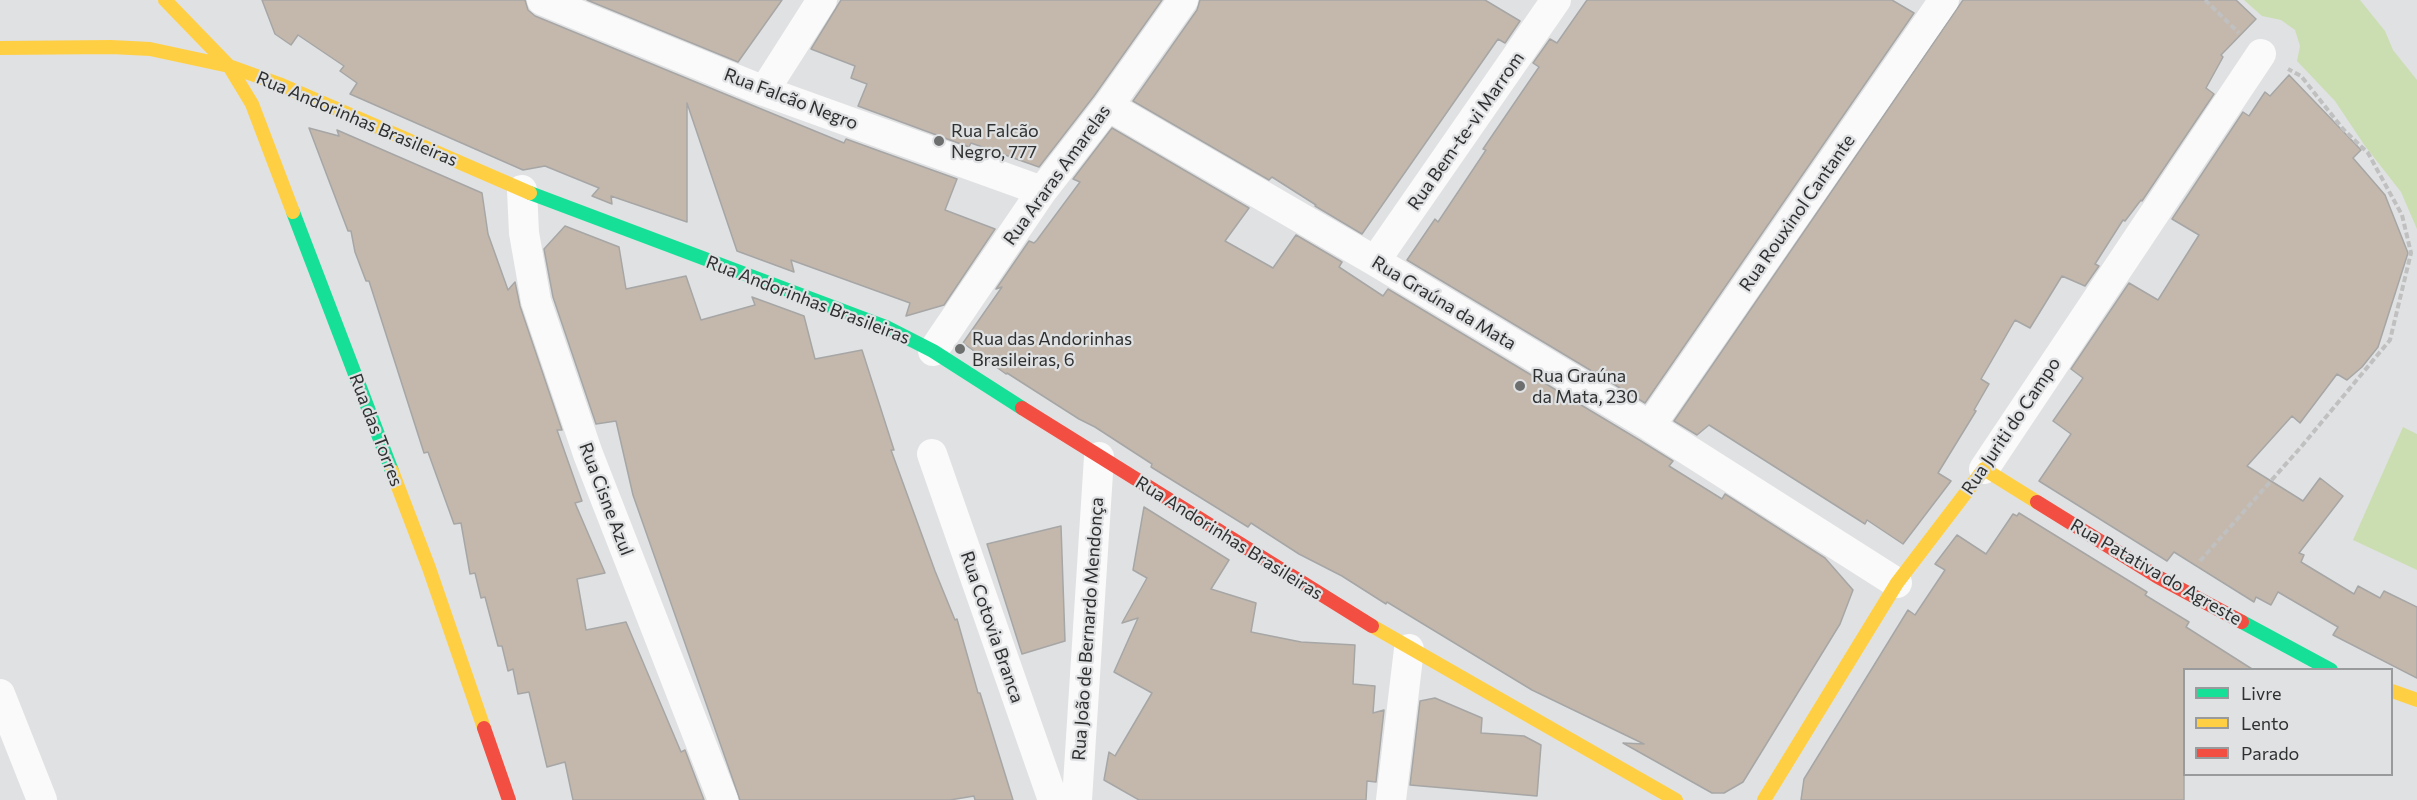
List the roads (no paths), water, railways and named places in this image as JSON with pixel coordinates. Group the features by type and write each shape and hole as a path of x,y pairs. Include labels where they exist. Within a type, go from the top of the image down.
{"street":[{"name":"Rua Andorinhas Brasileiras","path":"165,0 229,66 279,84 522,190 886,327 933,351 1409,649 1676,800"},
{"name":"Rua Falcão Negro","path":"542,0 764,91 1042,191"},
{"path":"764,91 822,0"},
{"name":"Rua Araras Amarelas","path":"933,351 1042,191 1108,106 1182,0"},
{"name":"Rua Bem-te-vi Marrom","path":"1375,261 1556,0"},
{"name":"Rua Rouxinol Cantante","path":"1650,426 1944,0"},
{"path":"0,48 150,49 229,66"},
{"name":"Rua Juriti do Campo","path":"1764,800 1897,583 1984,469 2261,54"},
{"name":"Rua das Torres","path":"229,66 252,104 260,123 429,568 509,800"},
{"name":"Rua Graúna da Mata","path":"1108,106 1375,261 1650,426 1897,583"},
{"name":"Rua Cisne Azul","path":"522,190 524,233 536,301 588,454 723,800"},
{"name":"Rua Cotovia Branca","path":"932,454 1053,800"},
{"name":"Rua João de Bernardo Mendonça","path":"1077,800 1099,457"},
{"name":"Rua Patativa do Agreste","path":"1984,469 2177,587 2329,668"},
{"path":"1391,800 1409,649"},
{"path":"2393,692 2417,700"},
{"path":"0,694 42,800"}],"place":[{"name":"Rua Falcão Negro, 777","path":"939,141"},
{"name":"Rua das Andorinhas Brasileiras, 6","path":"960,349"},
{"name":"Rua Graúna da Mata, 230","path":"1520,386"}]}
